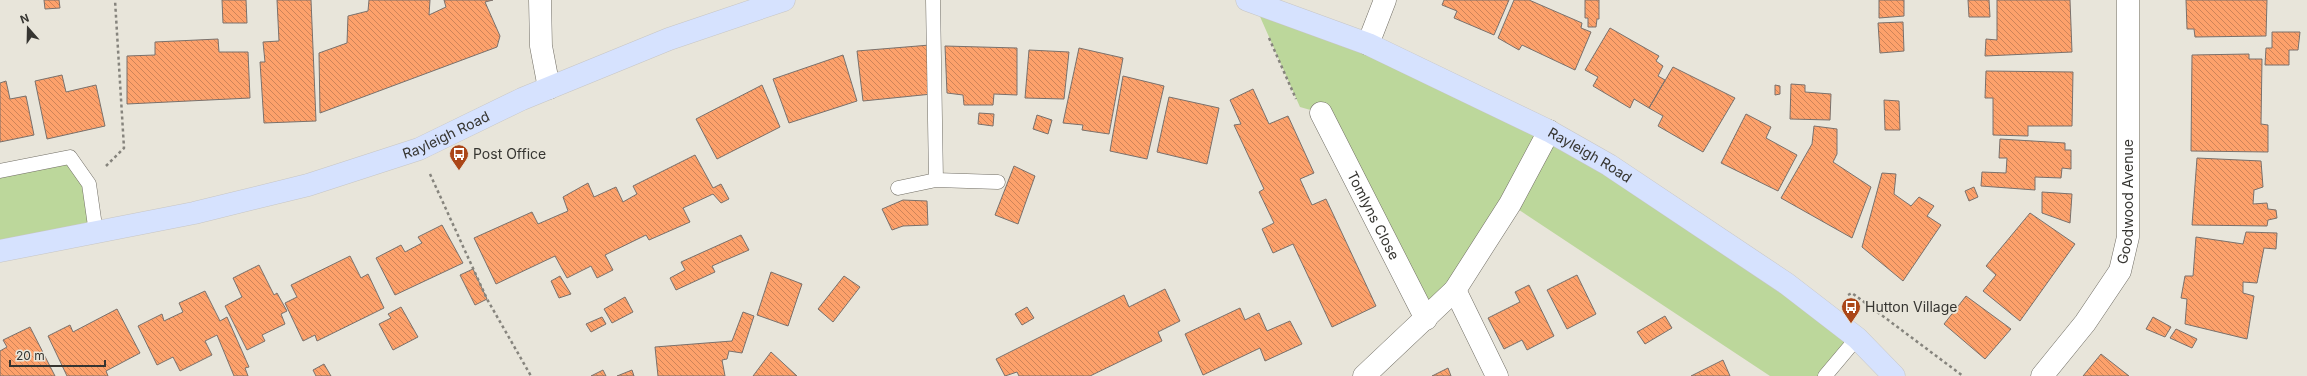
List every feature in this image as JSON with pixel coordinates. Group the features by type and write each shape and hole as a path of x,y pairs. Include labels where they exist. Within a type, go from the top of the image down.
{"main road":[{"name":"Rayleigh Road","path":"0,251 194,213 308,185 419,148 549,88 669,39 784,0"},
{"name":"Rayleigh Road","path":"1250,1 1368,44 1549,131 1609,166 1670,205 1787,284 1857,338 1894,376"}],"street":[{"path":"540,0 541,46 549,88"},
{"path":"1368,44 1385,0"},
{"name":"Goodwood Avenue","path":"2042,376 2085,323 2120,271 2128,237 2128,0"},
{"name":"Tomlyns Close","path":"1321,113 1426,319"},
{"path":"1364,376 1455,290 1510,204 1549,131"},
{"path":"1455,290 1497,376"}],"lane":[{"path":"933,0 936,180"},
{"path":"0,171 70,157 89,184 96,233"},
{"path":"898,188 936,180 998,182"},
{"path":"1825,376 1857,338"}],"path":[{"path":"89,184 124,148 115,0"},
{"path":"1250,1 1300,107 1321,113"},
{"path":"419,148 487,299 531,376"},
{"path":"1823,312 1852,293 1963,376"}],"green space":[{"path":"1254,3 1549,131 1857,338 1825,376 1770,376 1510,204 1426,319 1321,113 1300,107"},
{"path":"70,157 89,184 96,233 0,251 0,171"}],"building":[{"path":"44,0 59,0 60,8 45,9"},
{"path":"222,0 246,0 247,23 223,23"},
{"path":"277,0 311,0 316,121 264,123 260,62 265,62 263,42 279,41"},
{"path":"369,0 430,0 429,15 446,7 444,0 493,0 485,2 500,36 497,47 320,113 319,53 347,43 348,16 368,11"},
{"path":"1444,0 1509,0 1494,35 1454,18 1457,11 1442,5"},
{"path":"1514,0 1529,0 1582,23 1581,28 1591,32 1575,70 1522,45 1519,50 1498,38"},
{"path":"1585,0 1599,0 1599,19 1597,19 1596,27 1588,27 1588,18 1585,18"},
{"path":"1879,0 1904,0 1904,16 1879,18"},
{"path":"1968,0 1989,0 1990,17 1969,17"},
{"path":"1997,0 2070,0 2072,52 1985,56 1986,39 1997,40"},
{"path":"2186,0 2267,0 2266,36 2195,37 2194,29 2187,29"},
{"path":"1903,22 1904,51 1880,53 1878,23"},
{"path":"1610,28 1659,56 1656,61 1663,66 1658,76 1665,80 1649,108 1634,99 1630,108 1593,86 1598,77 1585,70"},
{"path":"2272,32 2300,32 2298,50 2289,50 2289,65 2265,65 2266,48 2272,48"},
{"path":"218,39 219,52 248,52 250,98 127,104 127,56 155,55 155,42"},
{"path":"930,45 932,94 863,101 857,51"},
{"path":"945,46 1017,48 1017,95 994,94 993,105 964,105 963,95 947,93"},
{"path":"1079,48 1123,58 1109,134 1082,130 1083,125 1063,123"},
{"path":"1029,50 1069,52 1064,99 1025,98"},
{"path":"2249,54 2249,59 2262,59 2261,124 2268,125 2268,152 2191,151 2192,55"},
{"path":"843,55 857,101 789,123 773,79"},
{"path":"1673,67 1735,98 1703,152 1658,126 1663,116 1649,108"},
{"path":"1986,71 2073,72 2072,126 2028,126 2028,136 1993,135 1993,98 1985,98"},
{"path":"62,75 66,92 96,85 105,126 47,139 35,81"},
{"path":"1123,76 1164,86 1147,159 1110,151"},
{"path":"6,81 10,99 26,96 34,135 0,142 0,83"},
{"path":"1791,84 1805,85 1805,92 1831,94 1830,120 1790,119"},
{"path":"762,85 780,127 717,159 696,119"},
{"path":"1775,85 1780,86 1780,94 1775,95"},
{"path":"1253,89 1269,124 1288,116 1314,173 1300,179 1312,205 1326,199 1376,306 1332,327 1293,244 1273,253 1262,229 1274,223 1259,192 1264,189 1234,125 1241,124 1230,100"},
{"path":"1169,97 1219,108 1207,164 1157,152"},
{"path":"1884,100 1899,101 1900,130 1885,130"},
{"path":"979,113 994,114 993,126 978,124"},
{"path":"1746,114 1771,127 1766,138 1797,155 1778,191 1721,163"},
{"path":"1037,115 1052,120 1048,134 1033,129"},
{"path":"1814,126 1837,129 1837,154 1833,162 1871,187 1852,238 1781,198 1812,144"},
{"path":"2000,139 2065,143 2065,150 2071,150 2071,169 2062,168 2061,178 2035,177 2035,190 1981,186 1982,172 2006,173 2007,158 1999,158"},
{"path":"695,155 713,188 721,184 729,199 721,203 713,194 683,208 690,222 649,240 646,235 605,255 613,270 597,278 591,266 567,278 555,256 496,284 474,238 532,212 538,224 568,211 563,197 588,183 594,197 616,187 623,202 637,194 633,186"},
{"path":"2197,158 2261,161 2263,187 2254,190 2253,204 2267,203 2268,209 2276,210 2277,218 2268,220 2267,226 2192,225"},
{"path":"1014,166 1035,176 1018,224 995,215"},
{"path":"1882,173 1896,174 1894,194 1911,206 1919,197 1934,206 1927,216 1941,225 1903,281 1862,247"},
{"path":"1974,187 1978,197 1969,201 1965,191"},
{"path":"2042,192 2072,194 2070,223 2042,213"},
{"path":"903,200 927,201 928,225 903,226 892,230 882,209"},
{"path":"2030,213 2075,244 2020,321 1983,291 1996,275 1986,266"},
{"path":"442,225 463,263 395,295 376,258 401,245 405,252 422,243 418,237"},
{"path":"2246,232 2277,233 2276,249 2264,248 2257,283 2243,282 2243,293 2254,296 2247,339 2185,324 2187,299 2181,298 2185,276 2193,276 2196,237 2243,244"},
{"path":"741,235 749,250 712,266 715,272 676,290 670,278 685,270 681,262"},
{"path":"350,256 361,278 368,274 384,308 317,341 315,335 303,341 285,303 297,297 291,285"},
{"path":"259,265 274,295 277,293 287,311 281,314 285,324 262,335 265,341 247,350 225,306 242,297 233,278"},
{"path":"473,269 487,299 475,305 460,275"},
{"path":"771,272 802,284 788,326 757,315"},
{"path":"1577,275 1596,314 1567,329 1547,290"},
{"path":"560,276 571,294 559,298 551,281"},
{"path":"844,276 860,287 833,322 818,309"},
{"path":"1529,285 1554,336 1527,350 1522,340 1504,349 1488,318 1520,302 1515,292"},
{"path":"1165,289 1180,321 1158,332 1162,341 1090,376 1019,376 1017,372 1005,376 996,359 1124,295 1129,307"},
{"path":"205,291 220,321 227,317 249,367 245,368 248,376 234,376 217,335 205,341 212,355 180,371 173,357 157,365 138,326 162,314 164,321 183,312 179,303"},
{"path":"1966,296 2011,329 1985,359 1944,324"},
{"path":"625,297 633,312 612,323 604,309"},
{"path":"401,307 418,337 393,350 379,324 391,318 388,314"},
{"path":"1027,307 1034,318 1022,325 1015,314"},
{"path":"1240,308 1245,320 1259,313 1267,331 1290,321 1302,344 1265,361 1260,348 1203,375 1185,334"},
{"path":"117,309 140,353 106,371 108,376 67,376 48,336 70,325 73,332"},
{"path":"743,312 754,316 742,353 729,351 727,359 722,360 725,376 658,376 655,347 732,341"},
{"path":"1665,316 1672,328 1645,344 1637,332"},
{"path":"602,317 606,324 591,332 586,324"},
{"path":"2153,317 2171,327 2165,337 2146,329"},
{"path":"30,327 55,376 0,376 0,351 7,347 3,340"},
{"path":"2176,329 2197,339 2192,348 2170,338"},
{"path":"771,352 797,376 753,376"},
{"path":"2101,354 2129,376 2083,376"},
{"path":"1723,360 1730,376 1691,376"},
{"path":"324,364 331,376 316,376 313,370"},
{"path":"1448,368 1451,376 1432,376"},
{"path":"603,370 606,376 591,376"},
{"path":"632,370 634,376 617,376"}],"place":[{"name":"Post Office","path":"459,171"},
{"name":"Hutton Village","path":"1851,324"}]}
